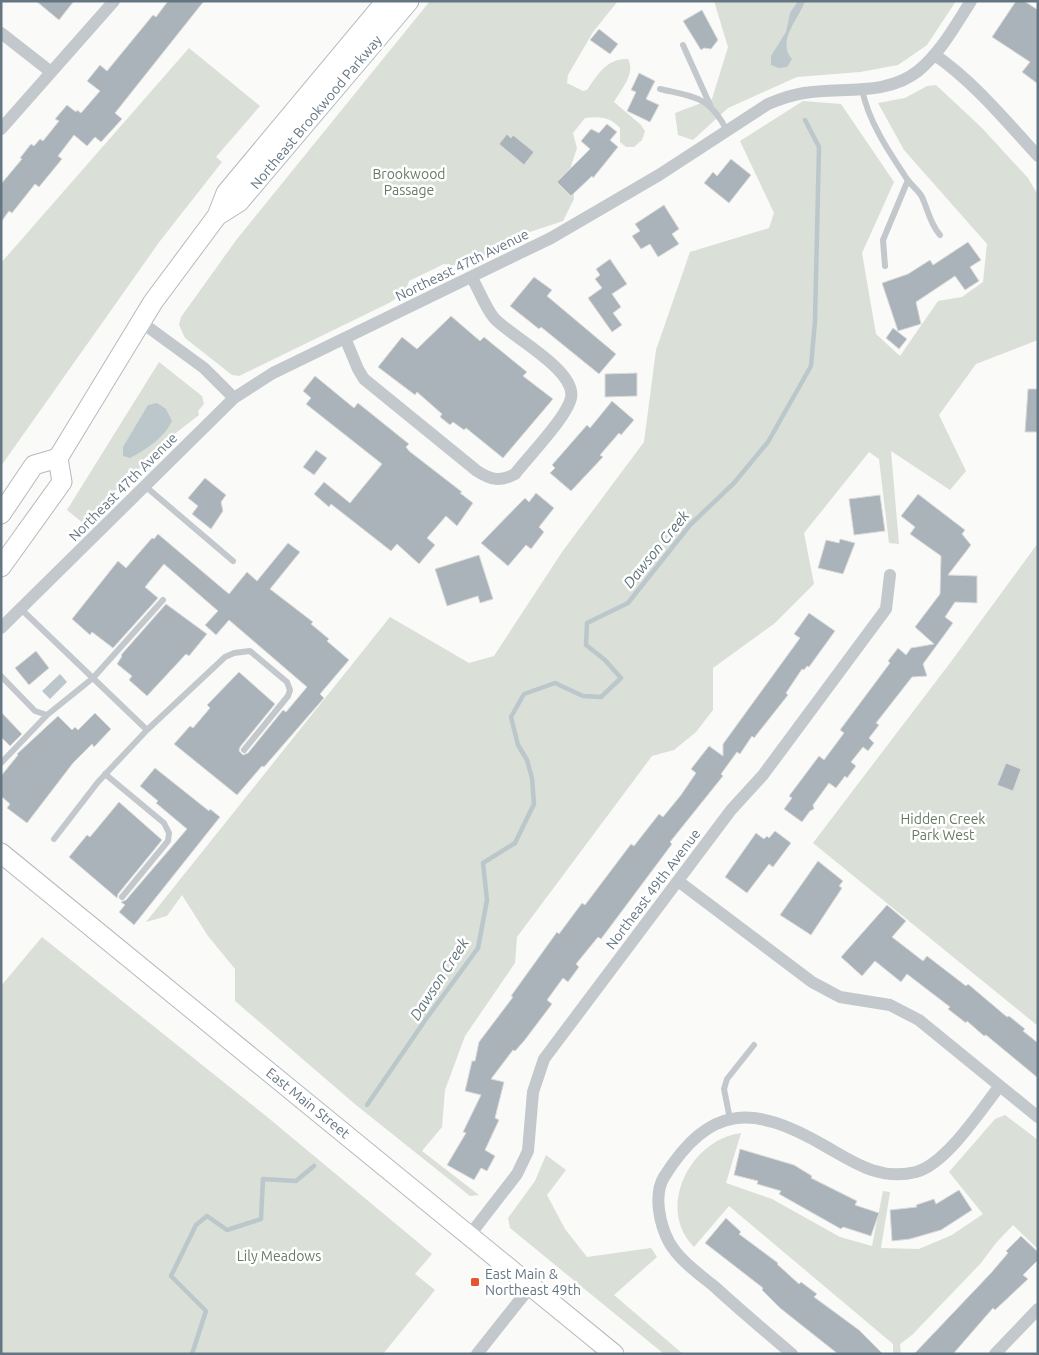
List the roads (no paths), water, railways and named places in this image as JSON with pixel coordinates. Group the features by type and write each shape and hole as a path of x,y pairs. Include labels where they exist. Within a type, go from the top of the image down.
{"main road":[{"name":"Northeast Brookwood Parkway","path":"58,458 141,322 195,243 217,216 226,193 247,165 386,1"},
{"name":"Northeast Brookwood Parkway","path":"217,216 239,202 409,1"},
{"path":"1,514 34,465 58,458 62,482 1,567"},
{"name":"East Main Street","path":"1,853 614,1354"}],"street":[{"path":"1,129 114,1"},
{"name":"Northeast 47th Avenue","path":"1,628 234,398 272,373 472,278 604,209 768,104 787,96 862,89 897,83 916,73 935,55 971,1"},
{"path":"1,33 51,72"},
{"path":"935,55 963,76 989,100 1038,156"},
{"path":"344,338 364,379 477,471 486,477 500,480 514,474 566,410 571,396 570,387 561,373 494,318 472,278"},
{"path":"141,322 204,368 234,398"},
{"name":"Northeast 49th Avenue","path":"469,1236 517,1174 528,1151 533,1092 544,1059 731,810 763,775 886,609 890,575"},
{"path":"678,881 812,982 840,997 890,1005 919,1020 1038,1117"},
{"path":"792,1354 688,1265 670,1243 658,1212 661,1182 675,1160 698,1134 717,1122 730,1118 750,1117 790,1128 871,1172 890,1176 918,1172 946,1154 999,1087"},
{"path":"477,1354 531,1286"},
{"path":"995,1354 1038,1309"}],"lane":[{"path":"683,45 711,107 727,131"},
{"path":"660,89 699,98 711,107"},
{"path":"862,89 872,117 908,180 921,195 933,228 940,235"},
{"path":"885,266 883,240 908,180"},
{"path":"145,486 233,561"},
{"path":"1,763 47,716 93,678 163,600"},
{"path":"21,609 148,730"},
{"path":"54,839 105,774 148,730 225,657 242,651 250,652 287,682 290,690 288,696 244,750"},
{"path":"1,676 35,711 47,716"},
{"path":"105,774 164,823 169,833 168,841 122,897"},
{"path":"730,1118 724,1089 727,1079 754,1046"}],"waterway":[{"name":"Dawson Creek","path":"367,1105 478,948 487,900 483,863 515,843 534,804 532,778 527,760 518,745 511,717 524,694 555,683 583,696 601,697 621,678 605,660 586,645 587,623 628,603 690,525 734,483 768,442 811,366 815,321 819,147 805,120"},
{"name":"Dawson Creek","path":"192,1354 206,1311 171,1276 196,1225 207,1216 227,1230 261,1219 263,1179 296,1181 314,1166"}],"place":[{"name":"East Main & Northeast 49th","path":"475,1282"}],"park label":[{"name":"Brookwood Passage","path":"409,182"},
{"name":"Hidden Creek Park West","path":"943,828"},
{"name":"Lily Meadows","path":"279,1256"}]}
